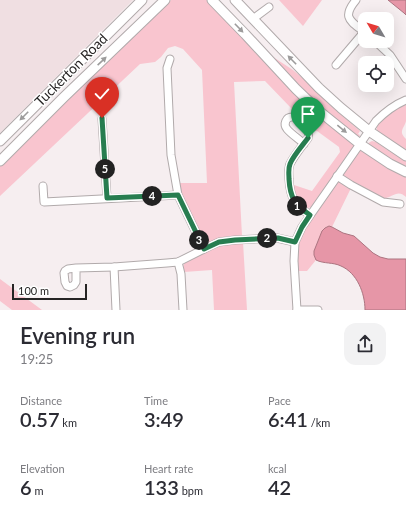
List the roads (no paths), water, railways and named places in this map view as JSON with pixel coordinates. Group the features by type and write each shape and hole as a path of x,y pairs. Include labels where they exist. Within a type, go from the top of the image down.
{"main road":[{"name":"Tuckerton Road","path":"0,141 142,0"},
{"name":"Tuckerton Road","path":"0,161 64,97 166,0"},
{"path":"212,0 296,90 319,111 360,144 390,164 406,172"},
{"path":"236,0 319,88 369,132 406,156"}],"street":[{"path":"356,0 350,7 348,15 351,22 358,27"},
{"path":"254,19 269,7"},
{"path":"336,65 358,40"},
{"path":"382,48 390,55 406,79"},
{"path":"170,59 167,68 171,155 178,195 204,249"},
{"path":"318,310 297,310 294,261 295,242 310,215 376,122 383,114 396,104 406,100"},
{"path":"102,118 107,198"},
{"path":"304,144 291,162 288,170 289,186 292,197 299,207 310,215"},
{"path":"337,176 383,202 400,204"},
{"path":"43,186 44,202 178,195"},
{"path":"76,268 114,267 178,262 219,242 235,240 278,238 295,242"},
{"path":"178,262 181,274 183,310"},
{"path":"114,267 116,310"}]}
